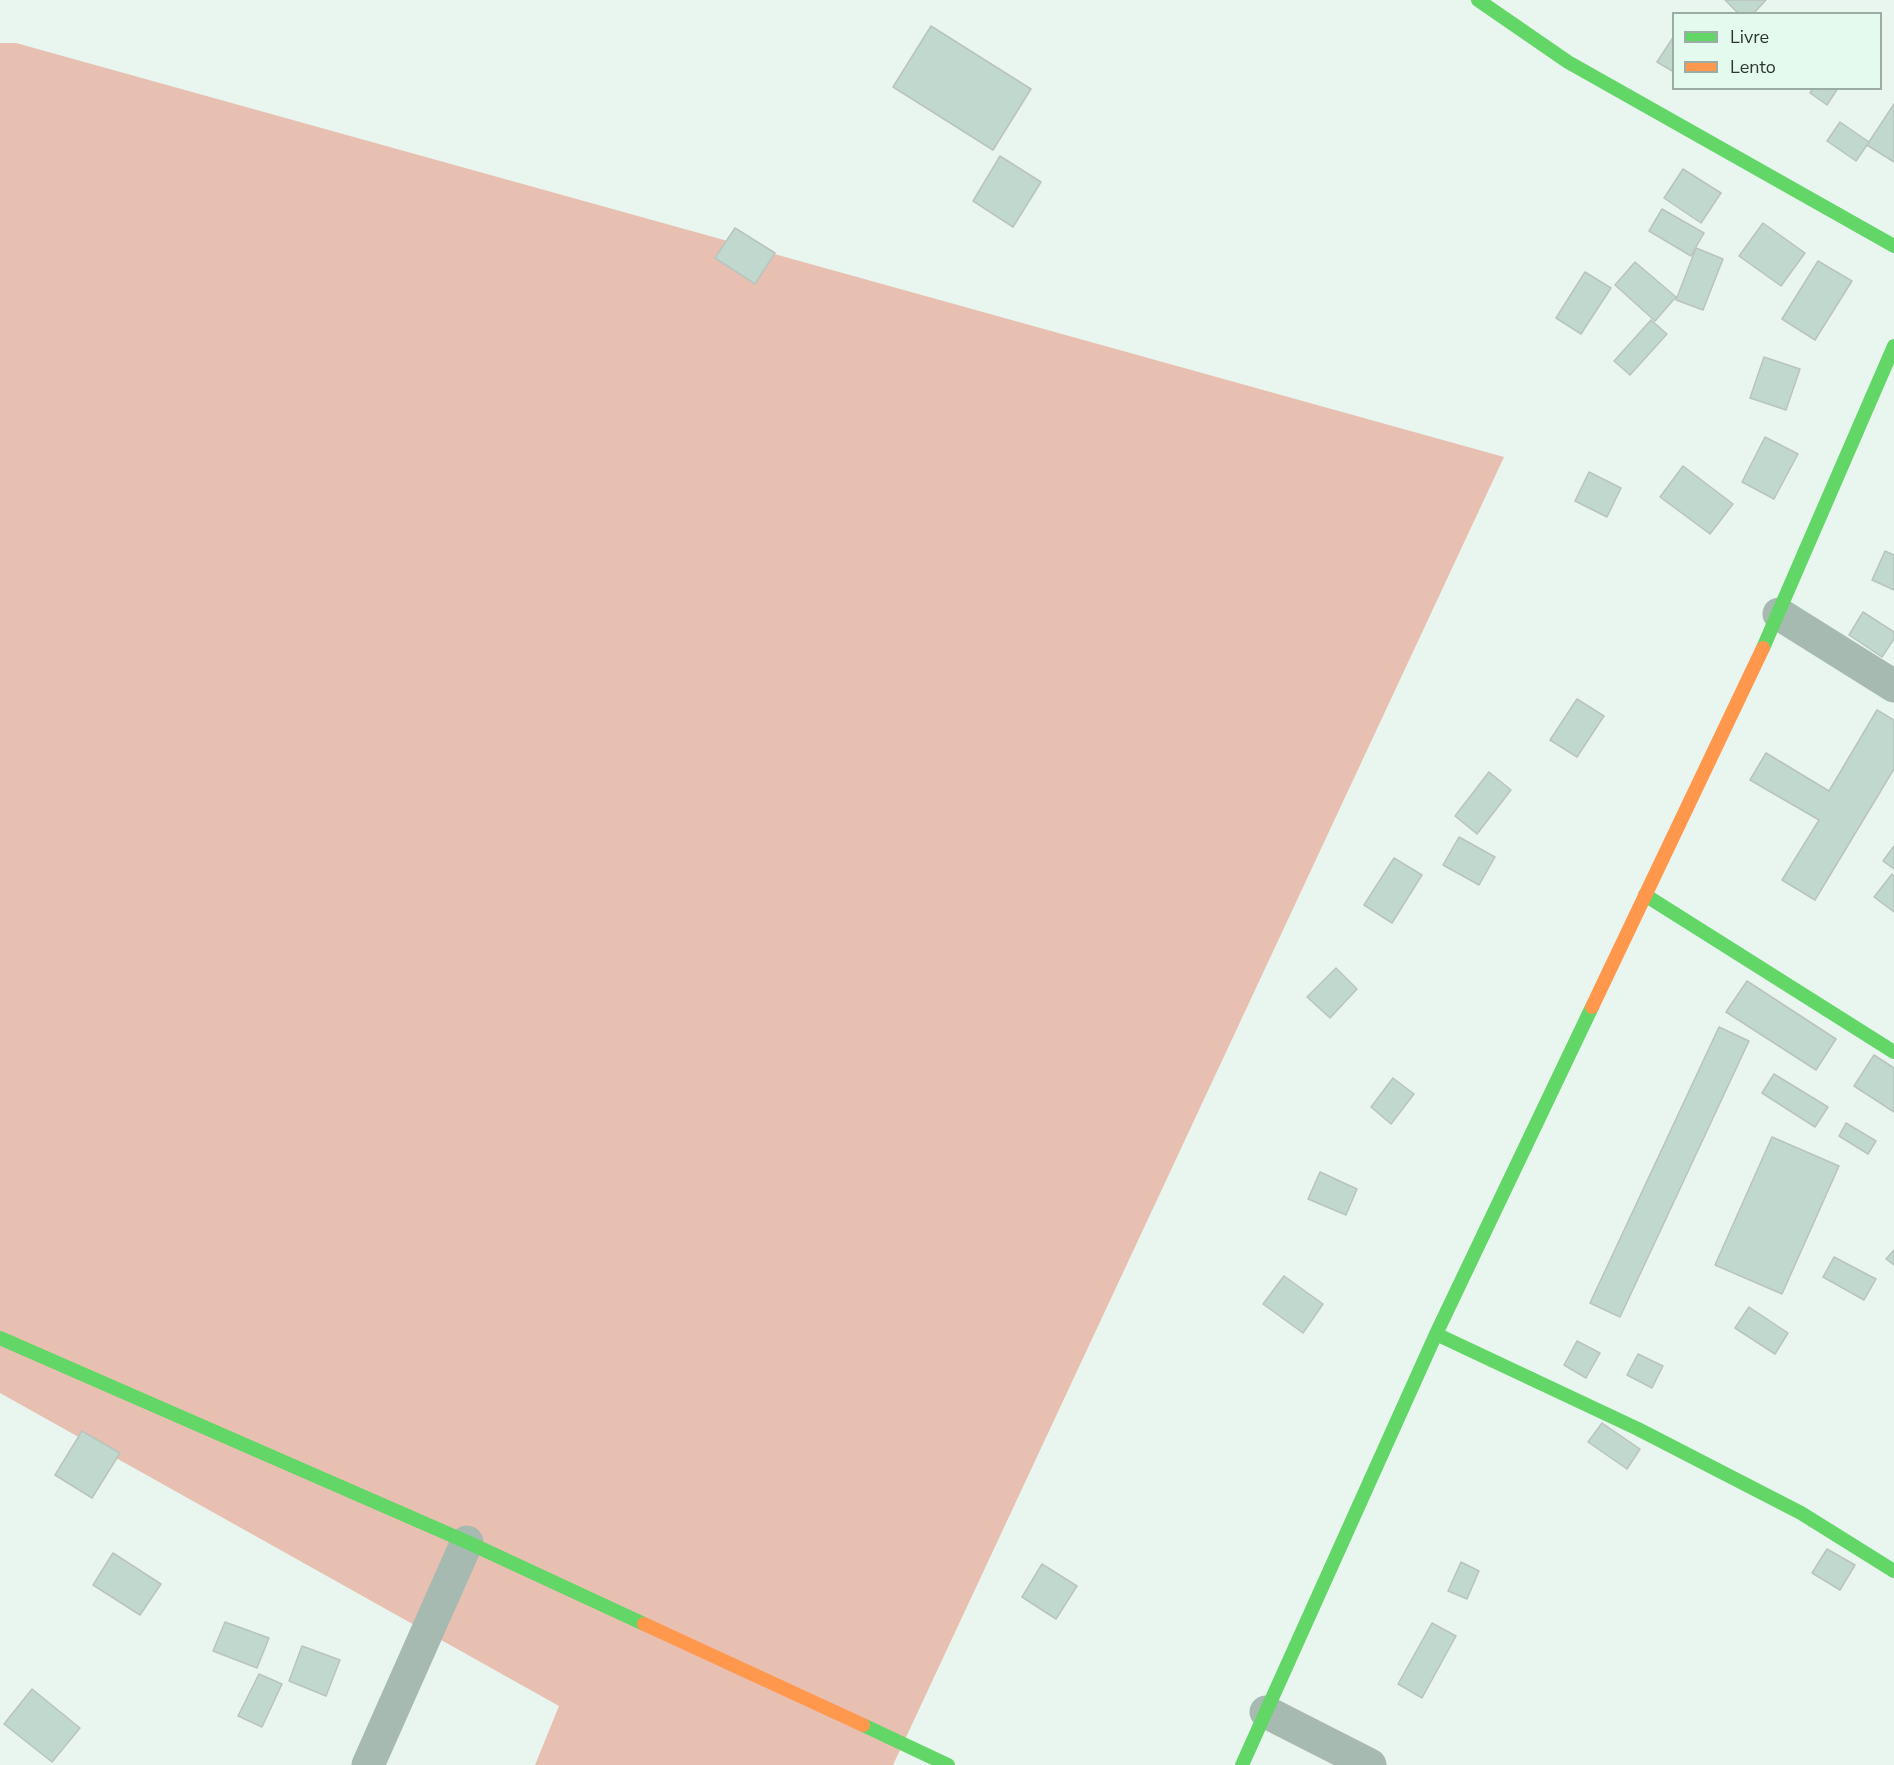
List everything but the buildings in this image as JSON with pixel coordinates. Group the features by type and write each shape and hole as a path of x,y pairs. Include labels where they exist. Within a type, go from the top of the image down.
{"street":[{"path":"1478,0 1568,62 1894,246"},
{"path":"1242,1765 1436,1334 1779,614 1894,346"},
{"path":"1779,614 1894,686"},
{"path":"1645,895 1894,1052"},
{"path":"1436,1334 1638,1429 1780,1502 1894,1571"},
{"path":"0,1338 467,1542 948,1765"},
{"path":"368,1765 467,1542"},
{"path":"1266,1712 1370,1765"}],"shaded area":[{"path":"0,43 16,43 1504,457 893,1765 535,1765 559,1706 0,1393"}],"traffic: fast":[{"path":"1478,0 1568,62 1894,246"},
{"path":"1763,648 1894,346"},
{"path":"1645,895 1894,1052"},
{"path":"1242,1765 1436,1334 1592,1007"},
{"path":"1436,1334 1638,1429 1801,1513 1894,1571"},
{"path":"0,1338 467,1542 644,1624"},
{"path":"863,1725 948,1765"}],"traffic: slow":[{"path":"1592,1007 1763,648"},
{"path":"644,1624 863,1725"}]}
